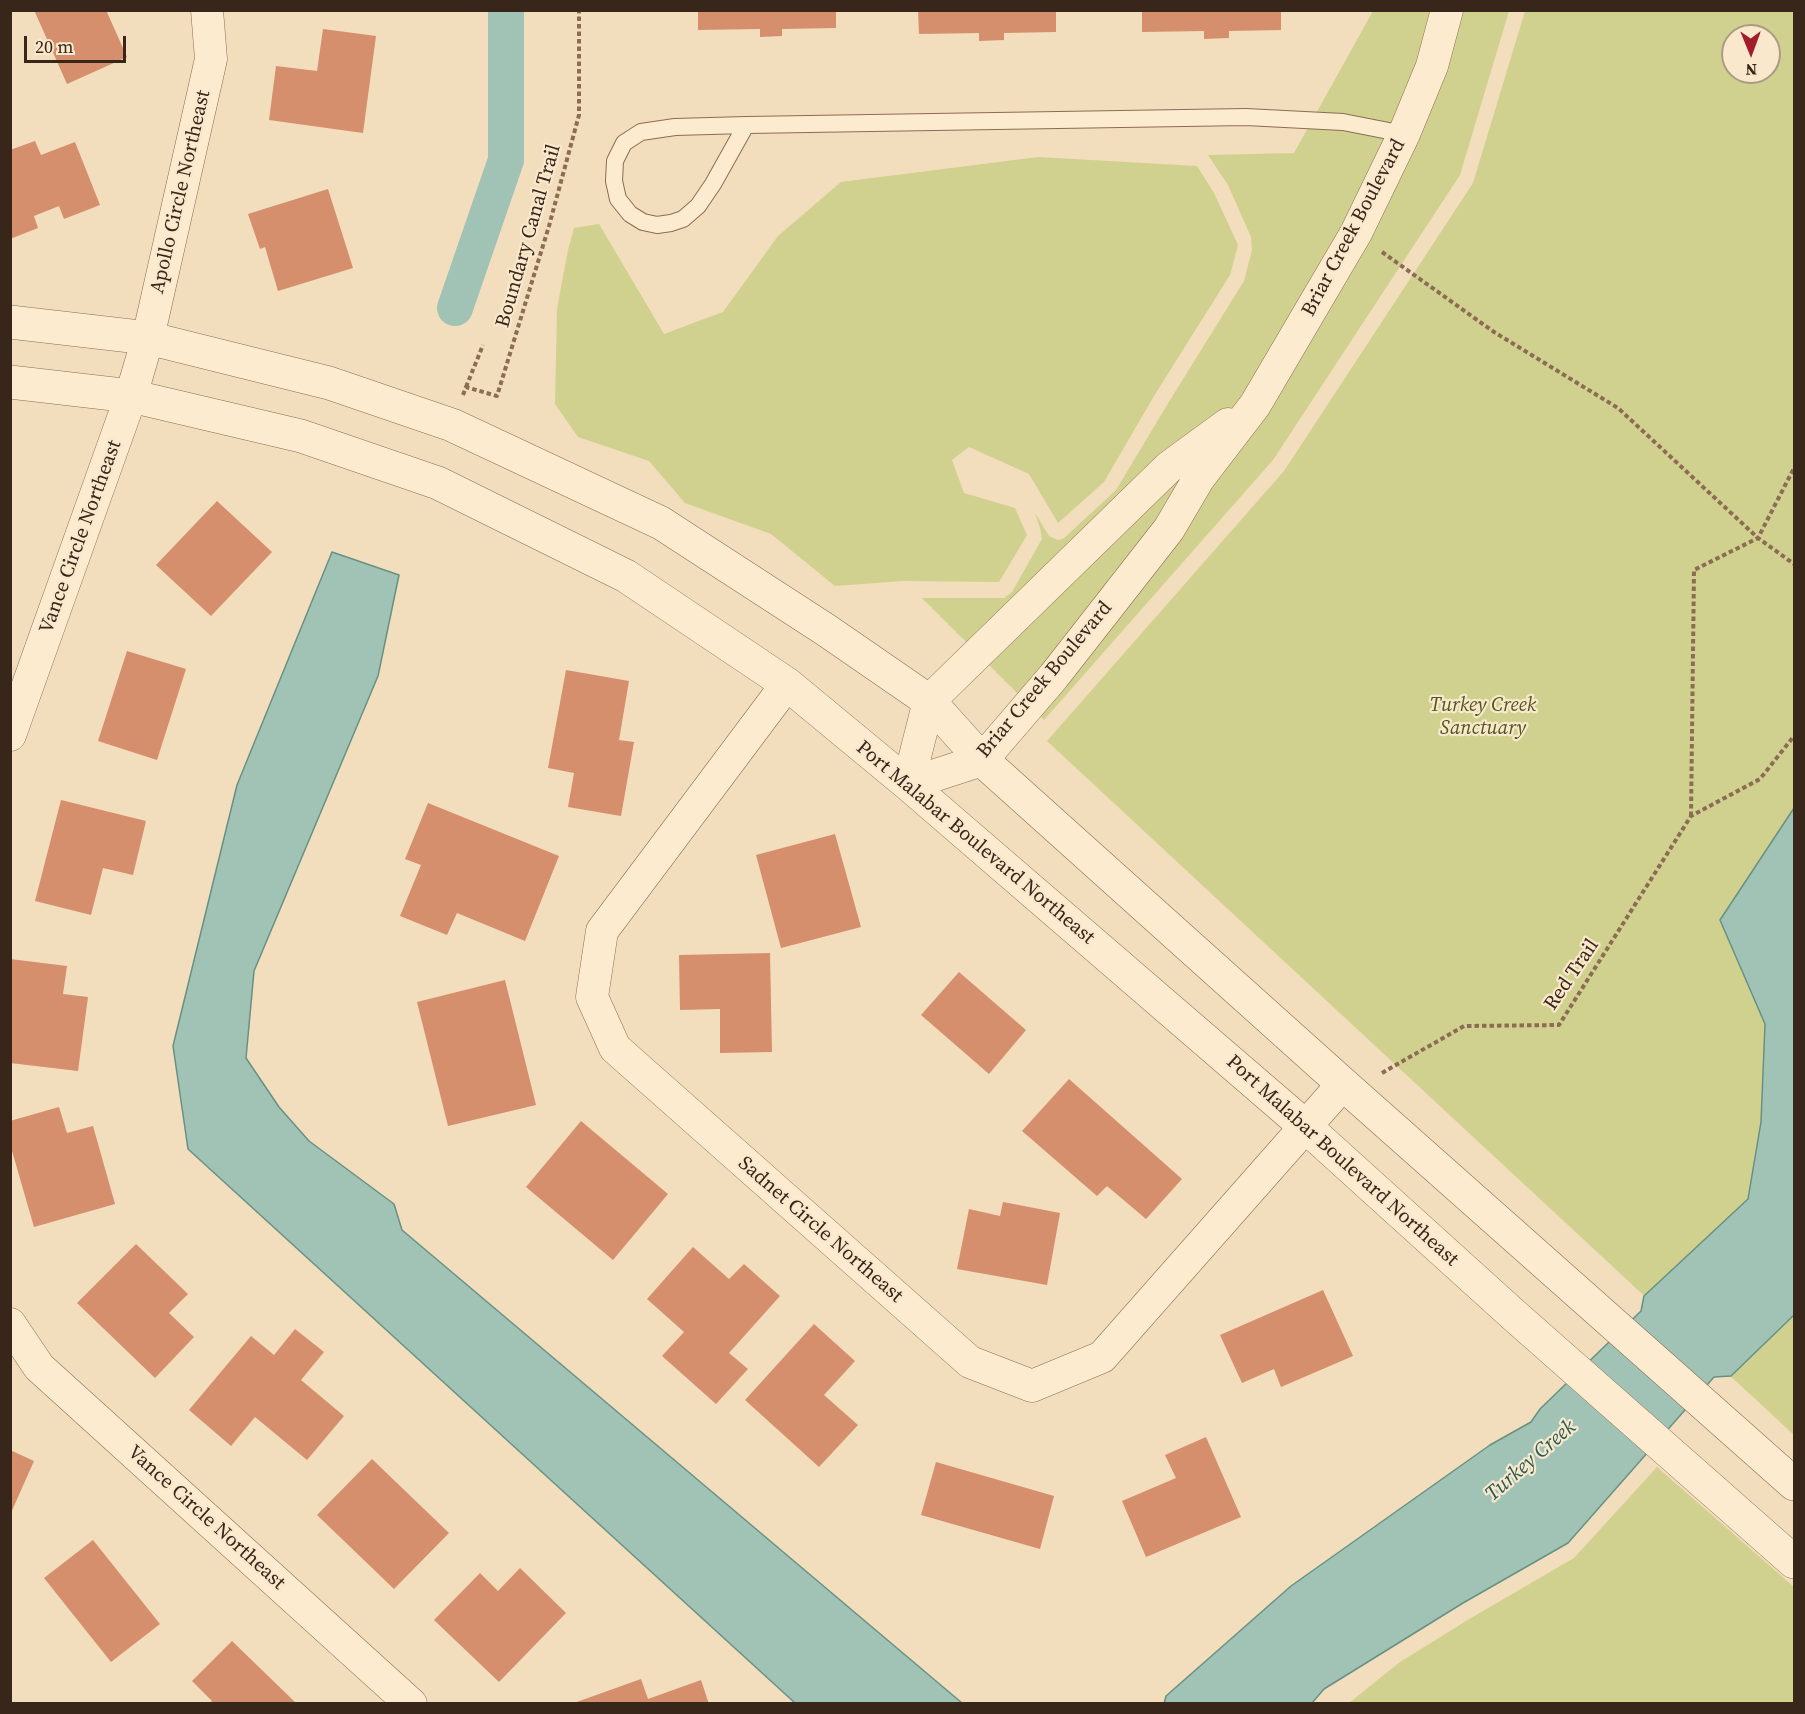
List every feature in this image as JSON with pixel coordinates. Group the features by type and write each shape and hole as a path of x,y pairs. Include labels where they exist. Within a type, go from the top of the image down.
{"street":[{"name":"Apollo Circle Northeast","path":"148,338 211,59 207,10"},
{"name":"Briar Creek Boulevard","path":"908,784 982,760 1053,676 1169,529 1199,478 1255,405 1356,233 1404,134 1432,66 1447,10"},
{"path":"10,322 148,338 328,383 452,425 661,523 826,630 929,701 982,760 1351,1092 1794,1484"},
{"name":"Vance Circle Northeast","path":"10,735 131,396 148,338"},
{"name":"Port Malabar Boulevard Northeast","path":"10,382 131,396 301,436 438,483 626,576 787,684 908,784 1306,1127 1516,1317 1794,1562"},
{"name":"Briar Creek Boulevard","path":"929,701 1169,467 1255,405"},
{"name":"Sadnet Circle Northeast","path":"787,684 602,931 592,997 615,1048 970,1362 1032,1386 1102,1357 1306,1127 1351,1092"},
{"path":"908,784 929,701"},
{"name":"Vance Circle Northeast","path":"10,1324 39,1367 411,1704"}],"lane":[{"path":"746,125 713,184 698,206 683,219 657,225 643,222 630,214 618,200 614,182 615,161 624,143 641,132 675,127 746,125 1246,117 1343,122 1404,134"}],"path":[{"name":"Boundary Canal Trail","path":"466,387 497,396 549,226 579,116 579,10"},
{"path":"1356,233 1494,332 1618,408 1758,538 1794,564"},
{"path":"452,425 483,345"},
{"path":"1691,816 1694,570 1758,538 1794,468"},
{"name":"Red Trail","path":"1351,1092 1384,1070 1464,1026 1558,1025 1691,816 1760,779 1794,736"}],"green space":[{"path":"1373,11 1509,11 1460,175 1273,460 1044,720 922,598 1004,598 1012,592 1042,539 1035,513 1049,536 1058,540 1063,539 1116,490 1244,281 1252,250 1251,237 1228,185 1208,155 1294,153"},
{"name":"Turkey Creek Sanctuary","path":"1525,11 1794,11 1794,1435 1047,741 1284,471 1473,183"},
{"path":"1038,157 1197,166 1214,193 1238,245 1230,275 1154,396 1104,482 1058,523 1029,474 969,447 952,460 964,493 1015,508 1027,535 999,582 902,581 835,586 771,534 685,503 649,461 578,437 555,404 557,309 574,228 599,224 664,334 723,312 778,236 841,182"},
{"path":"1657,1467 1794,1587 1794,1703 1349,1703 1400,1662 1574,1558"}],"water":[{"path":"332,552 399,575 378,676 254,971 246,1058 279,1107 309,1141 394,1204 402,1230 962,1703 795,1703 188,1149 173,1046 237,785"},
{"name":"Turkey Creek","path":"1794,808 1794,1315 1731,1376 1714,1377 1568,1543 1463,1603 1324,1689 1312,1703 1164,1704 1166,1696 1291,1586 1490,1445 1531,1422 1540,1409 1641,1311 1644,1296 1748,1199 1761,1122 1765,1024 1720,920"}],"building":[{"path":"34,10 106,10 127,57 67,84"},
{"path":"698,10 836,10 836,28 782,29 782,36 760,37 760,29 698,30"},
{"path":"918,10 1056,10 1056,32 1004,33 1004,40 979,41 979,33 919,34"},
{"path":"1142,10 1281,10 1281,30 1229,31 1229,38 1204,39 1204,31 1142,32"},
{"path":"323,29 376,36 363,133 269,120 276,66 317,71"},
{"path":"35,141 41,155 75,142 100,205 64,219 59,206 34,216 38,228 10,239 10,150"},
{"path":"328,189 353,268 278,291 265,247 260,249 248,214"},
{"path":"217,501 272,552 211,616 156,565"},
{"path":"127,651 186,669 157,760 98,741"},
{"path":"566,670 629,681 619,740 634,742 621,816 568,807 574,773 548,768"},
{"path":"61,800 146,821 133,875 103,868 91,915 35,901"},
{"path":"428,803 559,856 525,941 457,913 447,935 400,916 421,865 405,859"},
{"path":"835,834 861,927 781,948 756,855"},
{"path":"770,953 772,1052 720,1053 720,1009 680,1010 679,955"},
{"path":"10,959 67,966 63,994 88,997 78,1071 10,1063"},
{"path":"959,972 1026,1030 989,1074 921,1015"},
{"path":"505,980 536,1105 448,1126 417,1002"},
{"path":"1069,1079 1182,1179 1146,1219 1107,1186 1097,1196 1022,1131"},
{"path":"59,1107 67,1133 93,1126 115,1204 34,1227 10,1144 10,1121"},
{"path":"581,1121 668,1194 613,1260 526,1187"},
{"path":"1003,1202 1060,1213 1047,1285 957,1269 969,1209 1000,1216"},
{"path":"136,1244 188,1294 169,1313 194,1337 155,1378 77,1303"},
{"path":"693,1247 729,1279 744,1264 780,1296 729,1353 748,1369 716,1404 662,1356 684,1332 647,1299"},
{"path":"1323,1290 1353,1356 1281,1387 1274,1369 1242,1383 1220,1335"},
{"path":"814,1324 855,1361 824,1395 858,1425 819,1467 745,1400"},
{"path":"295,1329 324,1352 301,1380 344,1416 307,1460 255,1417 231,1446 189,1410 251,1336 274,1355"},
{"path":"1206,1437 1241,1517 1146,1557 1122,1501 1176,1478 1165,1455"},
{"path":"10,1450 34,1461 10,1515"},
{"path":"372,1459 449,1533 394,1589 317,1515"},
{"path":"936,1462 1054,1496 1040,1549 921,1515"},
{"path":"93,1540 160,1624 111,1662 44,1578"},
{"path":"520,1568 566,1613 499,1682 434,1620 480,1573 498,1591"},
{"path":"232,1641 297,1704 209,1704 212,1701 192,1681"},
{"path":"641,1679 648,1699 701,1680 709,1704 571,1704"}],"waterway":[{"path":"455,308 506,160 506,10"}]}
